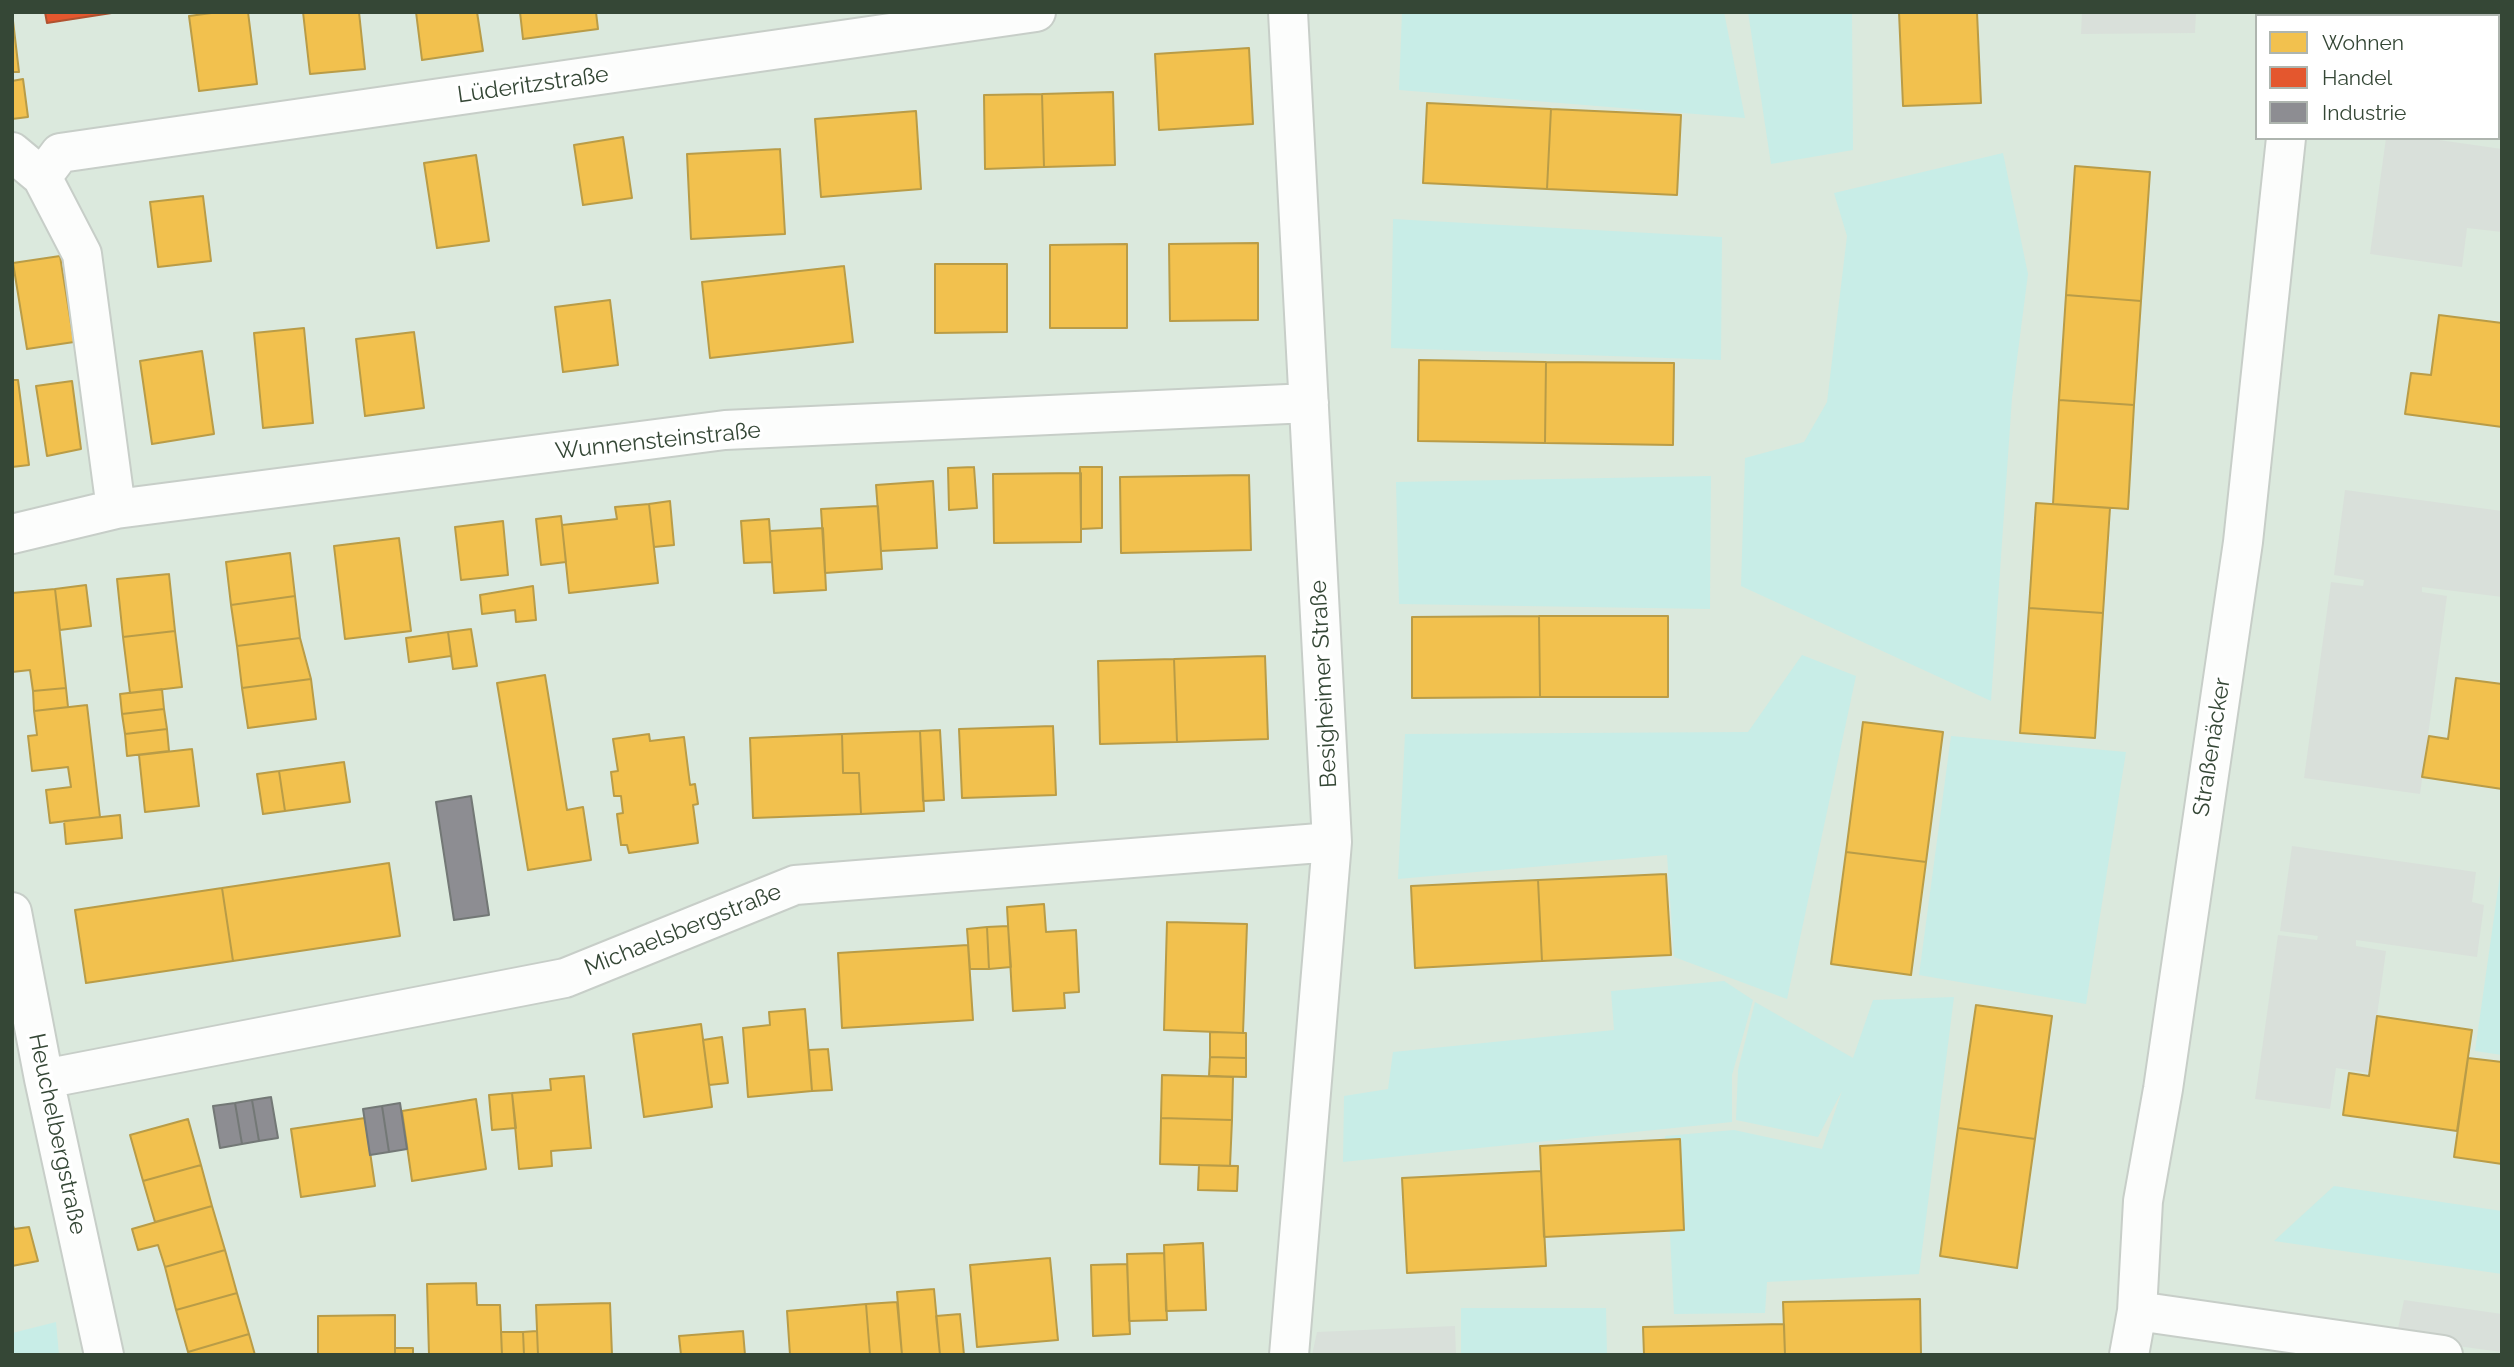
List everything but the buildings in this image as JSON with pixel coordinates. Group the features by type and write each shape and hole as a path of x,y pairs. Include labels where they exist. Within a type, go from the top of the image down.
{"street":[{"name":"Lüderitzstraße","path":"42,177 60,153 1036,12"},
{"name":"Besigheimer Straße","path":"1288,12 1332,842 1289,1355"},
{"name":"Straßenäcker","path":"2129,1355 2137,1311 2143,1201 2163,1089 2243,542 2286,140"},
{"path":"12,152 42,177 70,228 85,267 116,509"},
{"name":"Wunnensteinstraße","path":"12,534 116,509 725,430 1309,403"},
{"name":"Michaelsbergstraße","path":"44,1079 565,978 795,885 1332,842"},
{"name":"Heuchelbergstraße","path":"12,912 44,1079 104,1355"},
{"path":"2137,1311 2443,1355"}],"shaded area":[{"path":"12,12 2502,12 2502,1355 12,1355"},
{"path":"1402,12 1724,12 1745,118 1399,90"},
{"path":"1748,12 1852,12 1853,150 1771,164"},
{"path":"2082,12 2196,12 2195,33 2081,34"},
{"path":"2386,140 2439,140 2502,149 2502,232 2467,228 2462,267 2370,254"},
{"path":"2003,153 2028,274 2012,398 1991,701 1741,586 1745,458 1804,442 1827,402 1847,236 1834,193"},
{"path":"1393,219 1722,237 1721,360 1391,348"},
{"path":"1711,476 1710,609 1399,604 1396,482"},
{"path":"2345,490 2502,511 2502,597 2422,587 2422,592 2447,596 2420,794 2304,778 2331,582 2363,586 2364,580 2334,575"},
{"path":"1802,655 1856,676 1787,999 1674,957 1667,855 1398,879 1405,734 1748,732"},
{"path":"1951,736 2126,752 2086,1004 1919,975"},
{"path":"2292,846 2476,872 2472,902 2484,905 2477,957 2356,940 2356,946 2386,951 2369,1073 2336,1068 2330,1109 2255,1099 2278,935 2317,940 2318,936 2280,931"},
{"path":"2502,861 2502,1055 2475,1051"},
{"path":"1724,981 1753,1000 1732,1075 1732,1122 1343,1162 1344,1096 1388,1089 1393,1052 1614,1030 1611,991"},
{"path":"1954,997 1919,1274 1767,1282 1765,1313 1674,1314 1665,1136 1734,1130 1822,1149 1842,1091 1818,1137 1736,1120 1738,1070 1755,1002 1853,1058 1873,1000"},
{"path":"2334,1186 2502,1211 2502,1274 2274,1241"},
{"path":"2404,1300 2502,1314 2502,1352 2396,1338"},
{"path":"1461,1308 1606,1308 1607,1355 1461,1355"},
{"path":"56,1322 59,1355 12,1355 12,1333"},
{"path":"1455,1326 1456,1355 1312,1355 1317,1332"}]}
